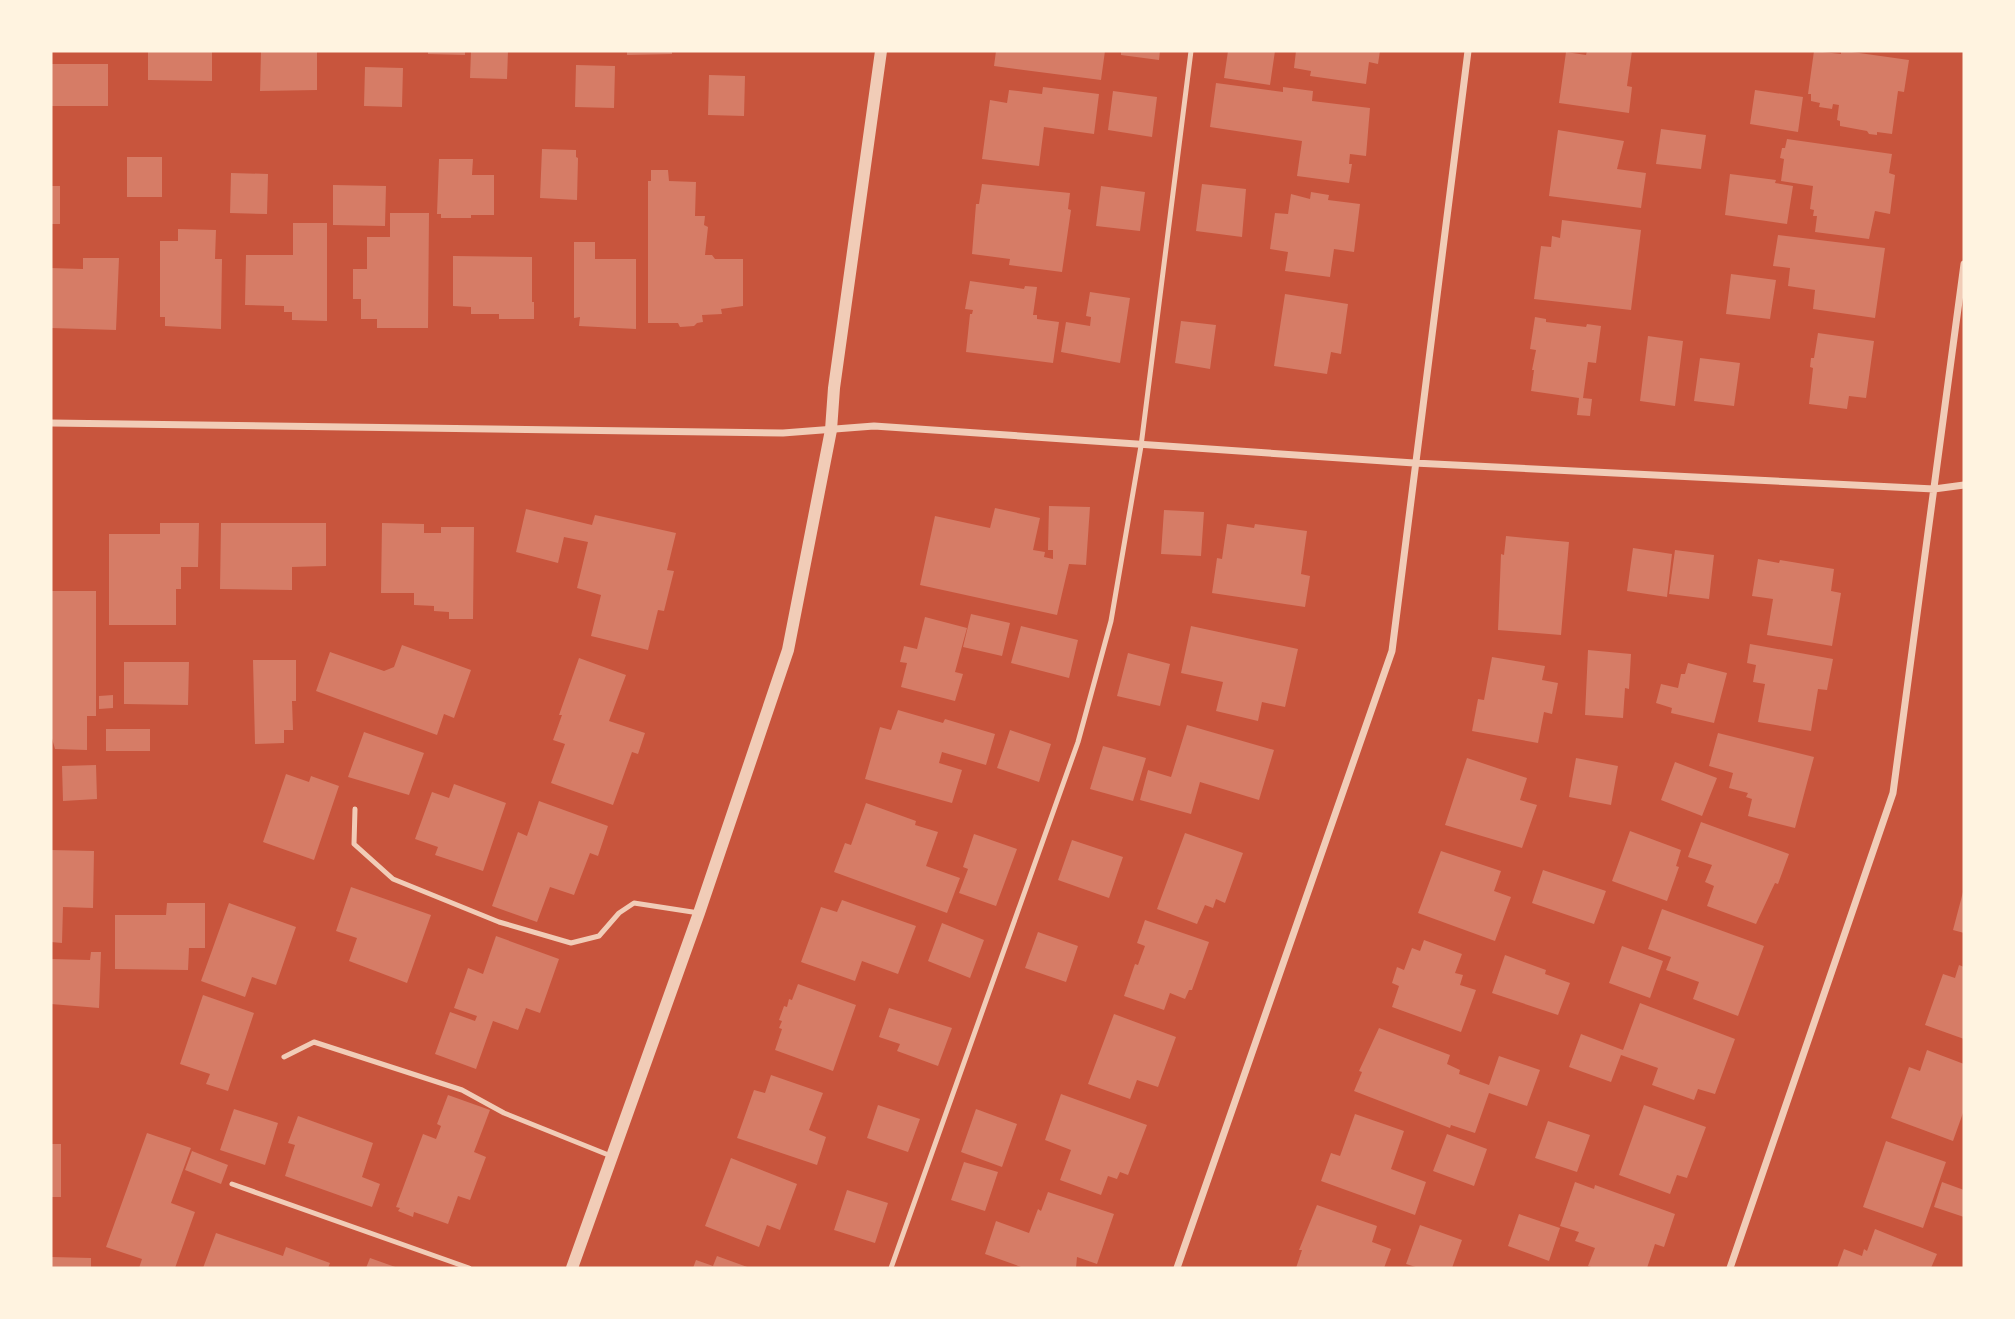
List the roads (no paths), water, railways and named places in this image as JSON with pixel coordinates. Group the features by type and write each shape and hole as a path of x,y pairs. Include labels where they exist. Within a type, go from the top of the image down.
{"street":[{"path":"572,1268 699,913 788,650 831,430 834,388 881,51"},
{"path":"1177,1268 1392,651 1468,51"},
{"path":"1730,1268 1894,793 1964,264"},
{"path":"51,423 783,433 874,426 1414,463 1934,489 1964,485"}],"lane":[{"path":"891,1268 1078,742 1111,621 1141,446 1191,51"},
{"path":"355,809 354,844 393,879 499,922 571,943 599,936 619,913 634,903 699,913"},
{"path":"284,1057 314,1042 462,1090 504,1112 611,1156"},
{"path":"232,1184 469,1268"}]}
